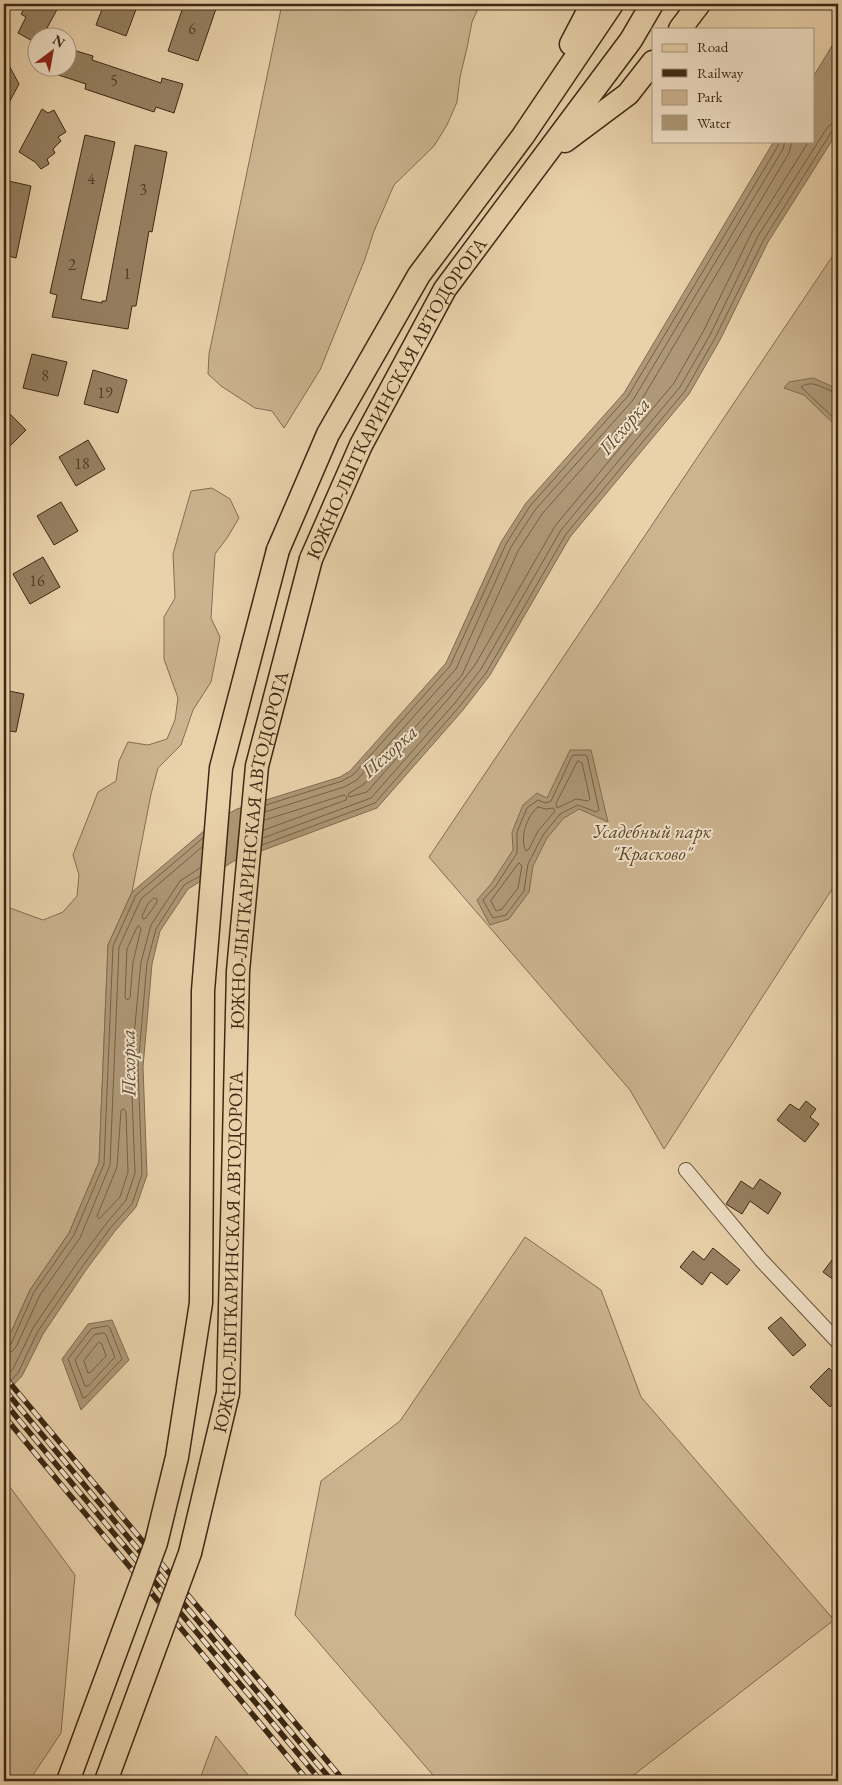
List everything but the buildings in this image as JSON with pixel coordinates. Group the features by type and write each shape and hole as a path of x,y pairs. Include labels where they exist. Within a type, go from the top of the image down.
{"main road":[{"path":"523,136 592,4"},
{"name":"ЮЖНО-ЛЫТКАРИНСКАЯ АВТОДОРОГА","path":"68,1781 156,1543 177,1458 202,1303 203,991 221,768 278,550 328,434 419,275 523,136 612,4"},
{"name":"ЮЖНО-ЛЫТКАРИНСКАЯ АВТОДОРОГА","path":"106,1781 190,1552 228,1393 238,971 256,776 311,559 361,445 445,289 631,40 652,4"},
{"path":"681,28 698,4"},
{"path":"546,155 628,94 652,63"}],"street":[{"path":"686,1170 761,1260 838,1342"}],"green space":[{"path":"282,4 480,4 472,22 460,77 457,102 447,125 434,146 394,185 320,370 284,428 272,411 255,408 221,386 208,374 209,354"},
{"name":"Усадебный парк \"Красково\"","path":"838,248 838,880 664,1149 630,1090 429,857"},
{"path":"212,488 230,499 239,518 215,554 211,618 220,637 211,682 193,710 181,745 158,768 151,794 132,892 108,945 99,1162 69,1233 30,1290 7,1341 4,1338 4,911 7,907 43,920 63,912 77,896 79,875 73,855 98,792 116,781 119,761 128,742 148,745 167,739 175,720 178,698 164,659 164,617 175,598 173,554 191,491"},
{"path":"525,1237 601,1290 641,1397 834,1620 626,1781 438,1781 295,1615 321,1481 400,1421"},
{"path":"4,1479 75,1575 61,1733 29,1781 4,1781"},
{"path":"216,1736 253,1781 199,1781"}],"water":[{"name":"Пехорка","path":"838,36 838,131 768,242 720,340 689,394 570,537 490,675 463,710 377,808 234,861 188,889 160,931 152,964 143,1067 147,1175 136,1207 115,1231 86,1270 43,1334 22,1376 4,1395 4,1344 30,1290 69,1233 99,1162 108,945 132,892 218,819 237,809 340,777 350,771 446,663 501,542 526,503 624,393 773,142 814,142 814,75"},
{"path":"813,378 838,389 838,428 804,395 784,388 789,382"},
{"path":"570,750 591,750 608,822 579,809 564,818 547,838 533,866 529,892 509,919 490,925 477,900 491,884 513,850 512,832 523,805 537,793 547,798"},
{"path":"112,1320 129,1360 81,1410 62,1359 88,1324"}],"railway":[{"path":"4,1376 344,1781"},
{"path":"4,1389 332,1781"},
{"path":"4,1402 321,1781"},
{"path":"4,1416 308,1781"}]}
